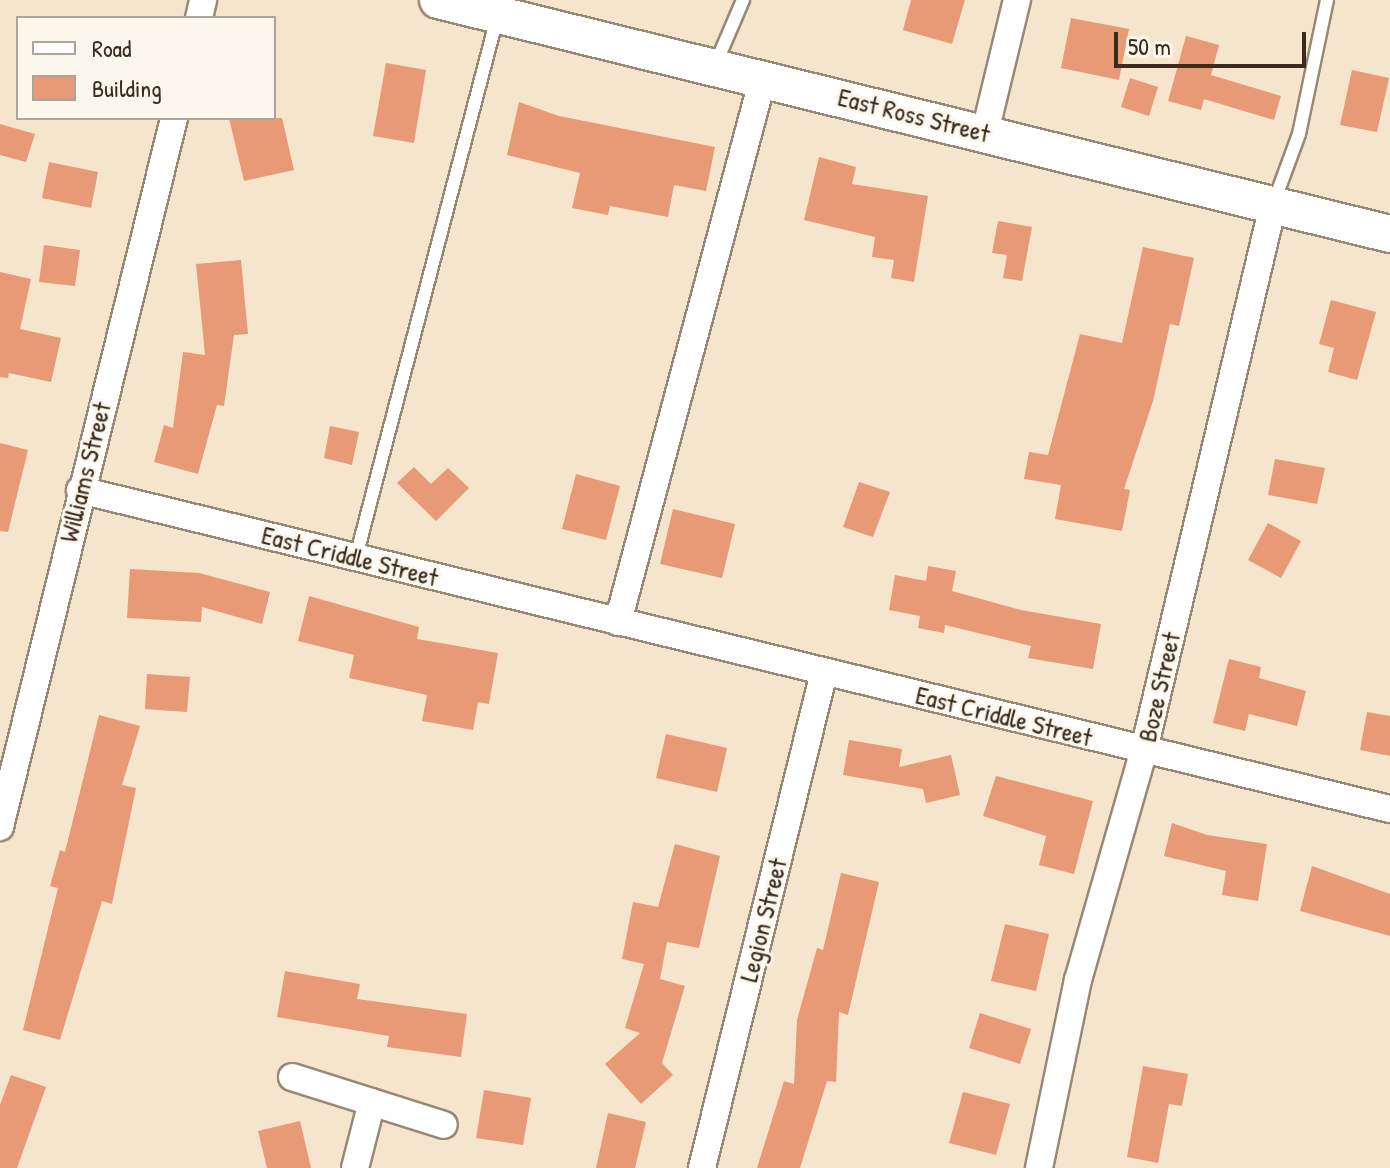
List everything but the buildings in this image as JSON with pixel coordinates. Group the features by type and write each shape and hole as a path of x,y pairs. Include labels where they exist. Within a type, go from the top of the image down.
{"street":[{"name":"East Ross Street","path":"438,0 1390,234"},
{"path":"985,132 1017,0"},
{"path":"618,622 763,78"},
{"name":"Williams Street","path":"0,827 80,490 173,120"},
{"name":"Boze Street","path":"1039,1168 1078,980 1144,750 1273,205"},
{"name":"East Criddle Street","path":"80,490 1390,809"},
{"name":"Legion Street","path":"702,1168 824,672"},
{"path":"292,1077 444,1125"},
{"path":"355,1168 372,1102"}],"lane":[{"path":"715,66 743,0"},
{"path":"1273,205 1299,134 1327,0"},
{"path":"356,557 498,14"}]}
